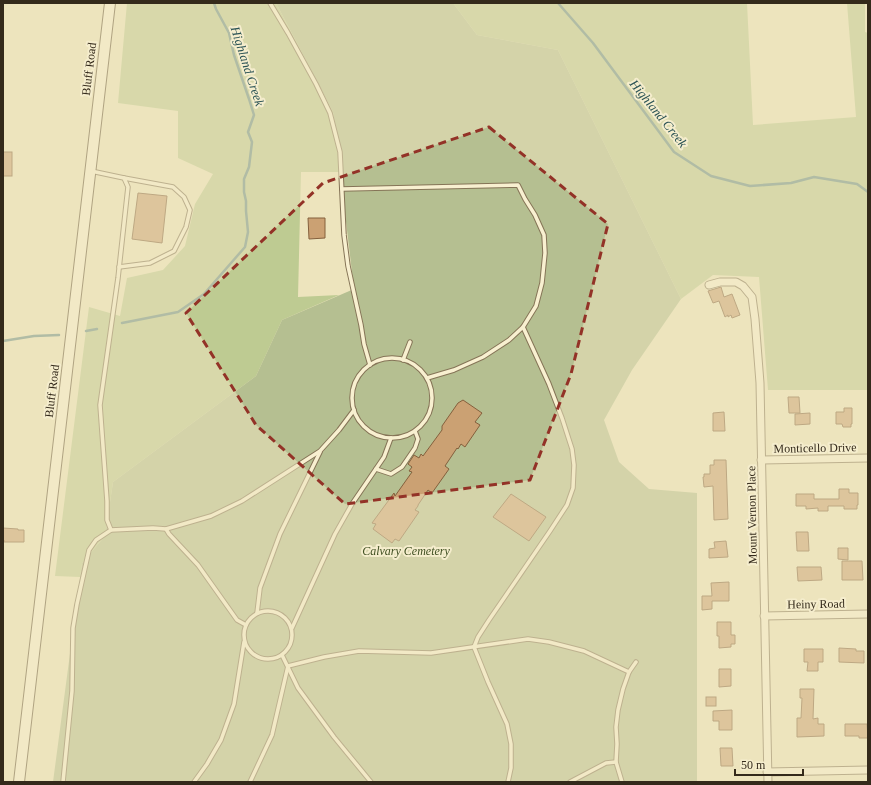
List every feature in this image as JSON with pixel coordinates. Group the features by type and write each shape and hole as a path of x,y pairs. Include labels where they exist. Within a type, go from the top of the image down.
{"main road":[{"name":"Bluff Road","path":"19,782 110,3"}],"street":[{"name":"Mount Vernon Place","path":"709,285 720,282 736,282 742,286 752,297 755,319 760,383 768,782"},
{"name":"Monticello Drive","path":"761,460 868,458"},
{"name":"Heiny Road","path":"764,616 868,614"},
{"path":"768,772 868,770"}],"lane":[{"path":"270,3 316,84 330,113 340,152 344,235 348,266 364,344 370,364"},
{"path":"91,171 173,187 184,197 190,210 186,227 174,251 150,263 119,267"},
{"path":"111,530 107,520 100,405 119,267 128,187 124,178"},
{"path":"342,189 518,185 541,228 544,235 545,253 542,283 536,306 523,327 509,340 483,357 454,370 427,378"},
{"path":"508,782 511,768 511,744 507,724 474,647 478,637 489,620 567,505 573,488 574,465 572,449 562,418 549,384 523,327"},
{"path":"403,360 410,342"},
{"path":"392,358 403,360 412,364 427,378 431,389 432,401 430,412 424,422 415,431 399,438 381,437 364,427 358,419 354,410 352,397 354,385 361,373 370,364 392,358"},
{"path":"63,782 72,691 73,628 76,604 88,550 96,540 111,530 153,528 166,529 211,516 242,501 320,451 339,430 354,410"},
{"path":"376,469 391,474 402,468 415,448 418,438 415,431"},
{"path":"292,628 335,534 352,504 384,457 391,438"},
{"path":"257,613 260,588 280,534 320,451"},
{"path":"166,529 198,565 237,620 246,625"},
{"path":"265,611 280,613 290,624 293,632 293,639 286,653 279,657 262,659 255,656 248,650 244,634 246,625 250,618 257,613 265,611"},
{"path":"288,666 324,657 359,651 431,653 528,639 584,650 629,672"},
{"path":"194,782 208,764 220,740 234,704 245,642"},
{"path":"282,655 298,688 312,708 371,782"},
{"path":"622,782 616,762 616,727 618,710 629,672 636,662"},
{"path":"250,782 272,735 288,666"},
{"path":"570,782 606,764 616,762"}],"highlighted area":[{"path":"489,127 608,224 571,374 530,480 345,504 256,425 186,313 323,183"}],"green space":[{"path":"127,3 276,3 333,112 340,172 301,172 298,297 339,295 282,320 256,376 113,482 105,536 82,563 80,577 55,576 89,307 120,316 127,278 163,270 185,246 195,204 213,174 178,158 178,111 118,103"},
{"name":"Calvary Cemetery","path":"276,3 453,3 477,35 558,50 681,299 632,370 604,420 619,462 649,489 697,493 697,782 53,782 82,563 105,536 113,482 256,376 282,320 354,289 333,112"},
{"path":"453,3 747,3 753,125 856,117 847,3 865,3 865,32 868,33 868,390 768,390 759,277 713,275 681,299 558,50 477,35"}],"building":[{"path":"3,152 12,152 12,176 3,176"},
{"path":"138,193 167,196 162,243 132,239"},
{"path":"308,218 325,218 325,238 309,239"},
{"path":"721,287 724,297 732,294 740,315 732,318 731,315 725,317 719,301 713,303 708,291"},
{"path":"788,397 799,397 800,413 789,413"},
{"path":"463,400 482,413 475,422 480,425 465,447 461,444 458,449 457,448 445,466 449,469 432,493 428,490 415,510 419,512 399,541 395,539 392,543 373,529 376,524 372,523 394,493 395,496 412,472 409,471 412,467 408,464 414,455 419,458 421,454 423,456 442,430 442,426 458,403"},
{"path":"844,408 852,408 851,427 843,427 842,424 836,424 836,412 844,412"},
{"path":"724,412 725,431 713,431 713,413"},
{"path":"810,413 810,424 795,425 795,414"},
{"path":"714,460 726,460 728,519 714,520 713,486 704,487 704,474 710,474 710,465 714,465"},
{"path":"839,489 849,489 849,493 858,493 857,509 844,509 844,506 828,506 828,511 818,511 818,508 806,509 806,506 796,506 796,494 814,494 814,499 839,499"},
{"path":"511,494 546,517 529,541 493,517"},
{"path":"3,528 24,530 24,542 4,542"},
{"path":"796,532 808,532 809,551 797,551"},
{"path":"726,541 728,557 709,558 709,549 715,548 714,542"},
{"path":"838,548 848,548 848,560 838,559"},
{"path":"842,561 862,561 863,580 842,580"},
{"path":"797,567 821,567 822,580 798,581"},
{"path":"729,582 729,601 712,601 712,609 702,610 702,596 712,596 711,583"},
{"path":"717,622 731,622 731,635 735,635 735,644 731,644 731,647 719,648"},
{"path":"839,648 864,651 864,663 839,662"},
{"path":"804,649 823,649 823,662 818,662 818,671 807,671 808,662 804,662"},
{"path":"719,669 731,669 731,686 719,687"},
{"path":"800,689 814,689 813,719 818,718 818,724 824,724 824,736 797,737 797,718 801,718 802,698 800,698"},
{"path":"706,697 716,697 716,706 706,706"},
{"path":"732,710 732,730 719,730 719,721 713,721 713,711"},
{"path":"845,724 867,724 868,738 859,738 859,736 845,736"},
{"path":"720,748 732,748 733,766 721,766"}],"waterway":[{"name":"Highland Creek","path":"122,323 178,312 204,294 245,247 248,232 244,179 249,167 252,142 248,132 254,115 234,55 229,33 214,3"},
{"name":"Highland Creek","path":"558,3 593,43 674,152 711,176 750,186 791,183 814,177 857,184 868,192"},
{"name":"Highland Creek","path":"86,331 97,329"},
{"name":"Highland Creek","path":"3,341 34,336 59,335"}]}
